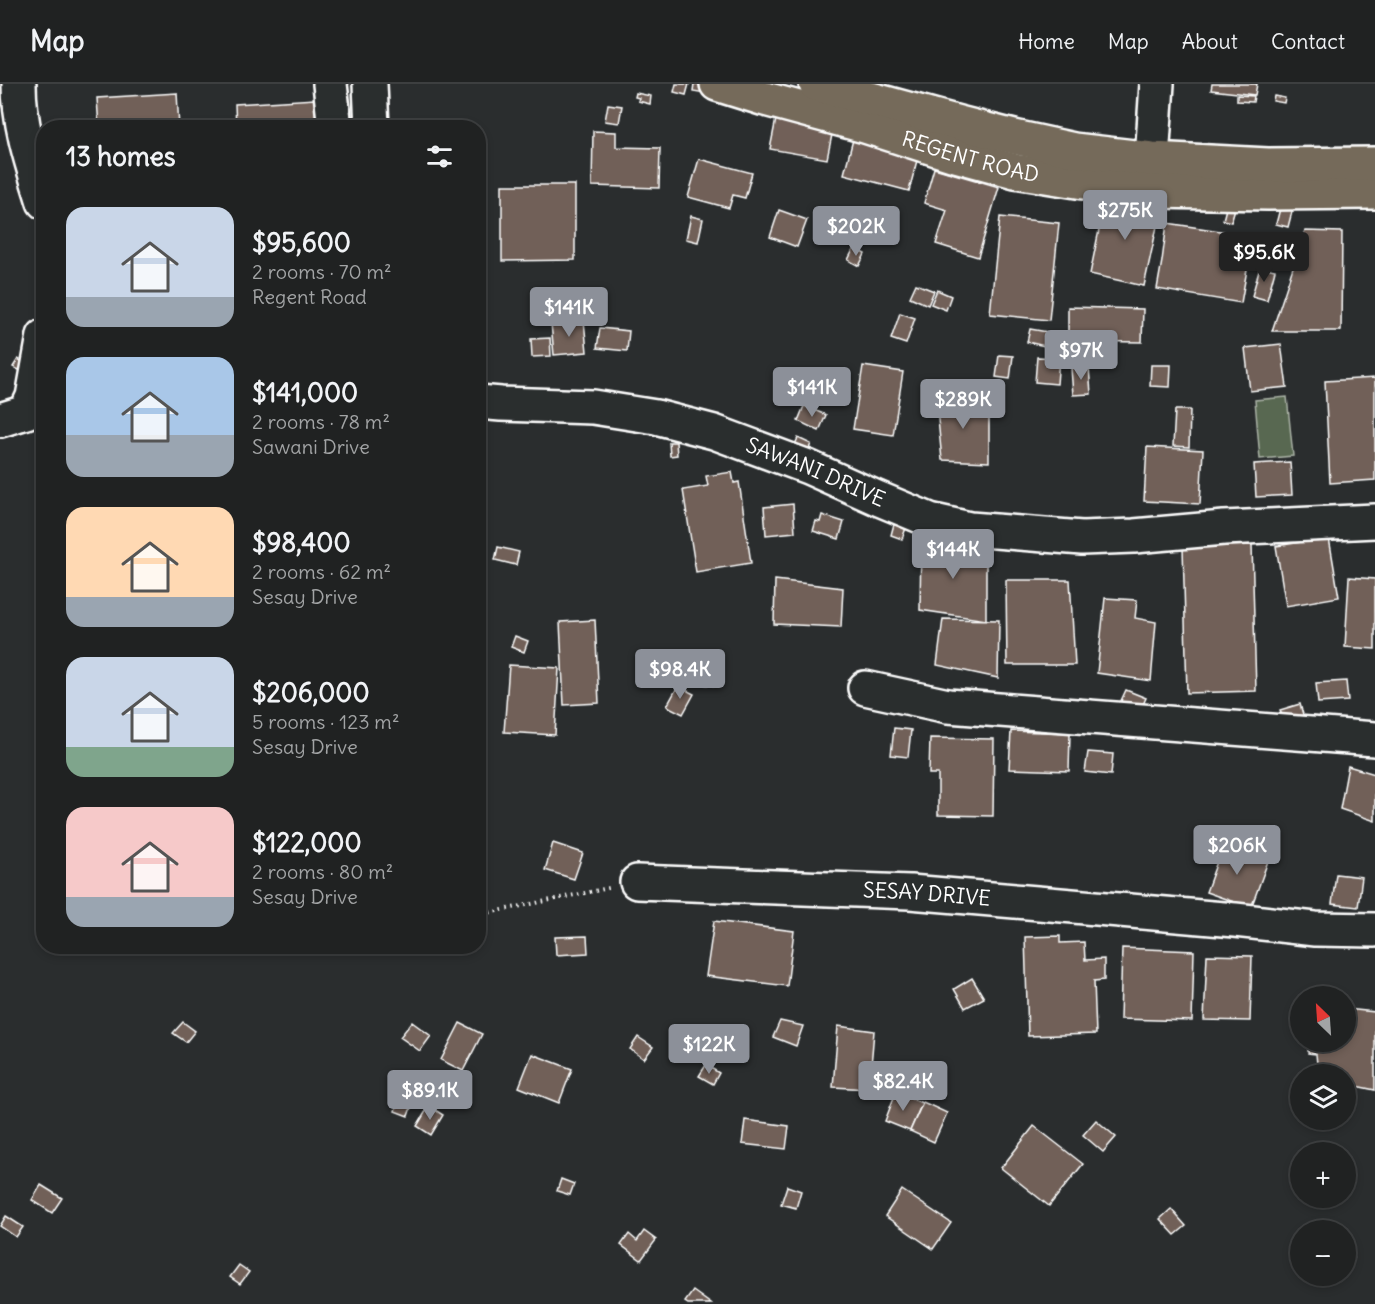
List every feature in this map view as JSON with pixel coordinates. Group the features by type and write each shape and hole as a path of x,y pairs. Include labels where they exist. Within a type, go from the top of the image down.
{"main road":[{"name":"REGENT ROAD","path":"717,84 1015,171 1152,191 1268,194 1375,192"},
{"name":"REGENT ROAD","path":"816,84 875,92 1014,138 1074,150 1152,159 1268,165 1375,164"}],"street":[{"path":"20,84 21,113 26,142 36,175"},
{"path":"330,84 334,120"},
{"path":"370,84 372,120"},
{"path":"1152,159 1157,84"},
{"path":"0,420 26,412 33,397 36,380"},
{"name":"SAWANI DRIVE","path":"486,403 593,407 656,417 702,429 808,467 930,520 970,529 1082,538 1375,521"},
{"path":"865,688 948,706 1375,740"},
{"name":"SESAY DRIVE","path":"637,882 909,892 1315,929 1375,930"}],"path":[{"path":"486,913 637,882"}],"green space":[{"path":"1287,397 1293,456 1260,459 1255,400"}],"building":[{"path":"676,84 689,84 686,95 674,92"},
{"path":"694,84 707,84 705,93 693,91"},
{"path":"1212,84 1257,84 1255,95 1211,90"},
{"path":"177,93 179,120 98,120 97,98"},
{"path":"636,93 651,96 650,104 638,101 639,98 635,97"},
{"path":"1237,95 1254,96 1253,102 1237,101"},
{"path":"1274,96 1285,98 1284,103 1273,101"},
{"path":"315,99 316,120 236,120 235,104"},
{"path":"608,104 622,106 619,123 605,121"},
{"path":"777,114 834,125 827,159 770,149"},
{"path":"856,128 921,145 909,191 844,174"},
{"path":"593,131 616,132 616,147 660,148 659,188 592,186"},
{"path":"699,159 752,173 745,198 733,195 729,208 688,197"},
{"path":"934,168 999,187 978,257 936,244 947,210 924,203"},
{"path":"502,185 575,185 575,260 502,261"},
{"path":"1230,193 1239,195 1231,222 1223,220"},
{"path":"1106,196 1161,208 1144,286 1090,274"},
{"path":"1283,197 1295,200 1288,227 1276,224"},
{"path":"779,210 807,220 797,247 770,237"},
{"path":"691,216 703,219 698,242 686,239"},
{"path":"1000,217 1059,223 1049,320 990,314"},
{"path":"1167,223 1253,236 1241,303 1157,289"},
{"path":"1305,231 1342,232 1341,331 1272,331"},
{"path":"854,248 865,254 859,266 848,260"},
{"path":"1260,267 1275,270 1267,300 1252,296"},
{"path":"916,284 934,291 928,305 910,297"},
{"path":"937,290 951,296 946,310 931,304"},
{"path":"586,291 588,318 550,320 549,313 541,314 541,304 548,303 548,293"},
{"path":"1068,307 1143,309 1142,342 1068,341"},
{"path":"900,313 915,318 906,344 891,339"},
{"path":"584,320 587,352 554,355 551,323"},
{"path":"600,328 629,331 627,351 597,348"},
{"path":"1030,329 1048,332 1045,346 1027,342"},
{"path":"550,338 551,356 532,357 531,339"},
{"path":"1281,344 1287,387 1250,391 1245,348"},
{"path":"1105,347 1106,361 1069,364 1068,350"},
{"path":"999,355 1013,356 1010,379 996,377"},
{"path":"1037,357 1059,358 1057,384 1035,382"},
{"path":"18,359 26,364 21,371 13,367"},
{"path":"1151,365 1171,365 1170,387 1150,386"},
{"path":"863,366 903,372 893,435 853,429"},
{"path":"1089,367 1091,394 1073,395 1071,368"},
{"path":"1375,378 1375,480 1330,483 1325,381"},
{"path":"976,396 989,419 989,462 942,460 936,399"},
{"path":"804,406 826,415 819,431 798,421"},
{"path":"1175,410 1190,410 1189,447 1173,446"},
{"path":"798,438 811,444 806,455 793,449"},
{"path":"669,442 676,442 677,455 670,456"},
{"path":"1147,447 1203,450 1200,504 1144,501"},
{"path":"1290,462 1292,495 1256,497 1254,464"},
{"path":"732,472 734,483 739,482 751,563 696,572 683,490 708,486 706,476"},
{"path":"793,504 795,532 766,535 764,507"},
{"path":"822,515 844,522 839,539 813,531 816,521 820,522"},
{"path":"894,524 906,528 902,539 891,535"},
{"path":"1329,538 1339,597 1286,606 1276,546"},
{"path":"921,541 986,549 986,620 920,610"},
{"path":"1252,545 1256,691 1187,693 1183,547"},
{"path":"498,547 519,552 516,565 495,560"},
{"path":"1349,577 1375,579 1375,649 1345,647"},
{"path":"775,580 843,588 841,627 774,624"},
{"path":"1006,580 1070,580 1075,665 1007,665"},
{"path":"1105,598 1137,600 1135,618 1156,622 1151,681 1097,673"},
{"path":"943,619 999,620 998,678 937,665"},
{"path":"595,620 599,703 564,705 560,622"},
{"path":"515,636 528,641 524,652 511,647"},
{"path":"509,665 559,668 555,735 504,732"},
{"path":"706,667 720,670 717,686 703,684"},
{"path":"1346,681 1348,701 1318,703 1316,683"},
{"path":"678,686 694,694 683,714 667,706"},
{"path":"1126,690 1146,698 1139,713 1119,705"},
{"path":"1300,704 1304,718 1310,716 1313,723 1285,725 1280,710"},
{"path":"894,728 911,730 908,757 891,755"},
{"path":"1011,731 1070,733 1069,771 1009,769"},
{"path":"930,738 994,739 993,816 938,815 938,774 929,774"},
{"path":"1088,752 1113,754 1111,775 1085,772"},
{"path":"1348,766 1375,774 1375,821 1340,809"},
{"path":"553,843 583,853 574,879 545,870"},
{"path":"1223,845 1268,861 1251,908 1206,892"},
{"path":"1336,874 1362,877 1358,907 1332,904"},
{"path":"714,921 794,931 787,986 706,976"},
{"path":"587,936 588,953 556,955 555,937"},
{"path":"1060,936 1060,943 1084,942 1085,960 1104,959 1104,980 1094,981 1096,1034 1028,1036 1025,937"},
{"path":"1122,948 1194,951 1192,1021 1120,1019"},
{"path":"1207,955 1252,956 1250,1021 1204,1020"},
{"path":"972,978 984,998 965,1008 954,989"},
{"path":"1356,1010 1375,1012 1375,1090 1356,1086 1356,1064 1317,1064 1316,1054 1308,1053 1356,1052"},
{"path":"780,1021 803,1026 796,1046 773,1037"},
{"path":"183,1022 195,1031 186,1042 173,1033"},
{"path":"412,1022 431,1036 420,1051 400,1037"},
{"path":"460,1023 482,1034 463,1071 441,1060"},
{"path":"838,1026 874,1031 869,1089 833,1087"},
{"path":"638,1037 653,1047 644,1059 630,1049"},
{"path":"532,1054 572,1069 559,1103 519,1087"},
{"path":"706,1065 719,1073 713,1084 699,1076"},
{"path":"896,1092 922,1103 910,1131 885,1121"},
{"path":"399,1097 413,1102 408,1116 395,1111"},
{"path":"923,1102 947,1113 934,1142 910,1131"},
{"path":"429,1106 443,1115 431,1135 417,1126"},
{"path":"745,1120 789,1126 786,1149 742,1144"},
{"path":"1096,1120 1116,1137 1103,1152 1083,1135"},
{"path":"1034,1126 1083,1164 1049,1206 1001,1168"},
{"path":"561,1179 574,1184 570,1195 557,1191"},
{"path":"41,1185 62,1198 52,1213 32,1200"},
{"path":"787,1186 801,1191 796,1208 781,1204"},
{"path":"902,1190 951,1223 933,1249 885,1216"},
{"path":"1171,1209 1186,1226 1175,1235 1160,1219"},
{"path":"6,1216 23,1227 16,1237 0,1226"},
{"path":"644,1231 656,1240 641,1260 621,1245 629,1234 637,1241"},
{"path":"239,1265 249,1272 240,1284 230,1277"},
{"path":"693,1291 711,1304 685,1302"}]}
